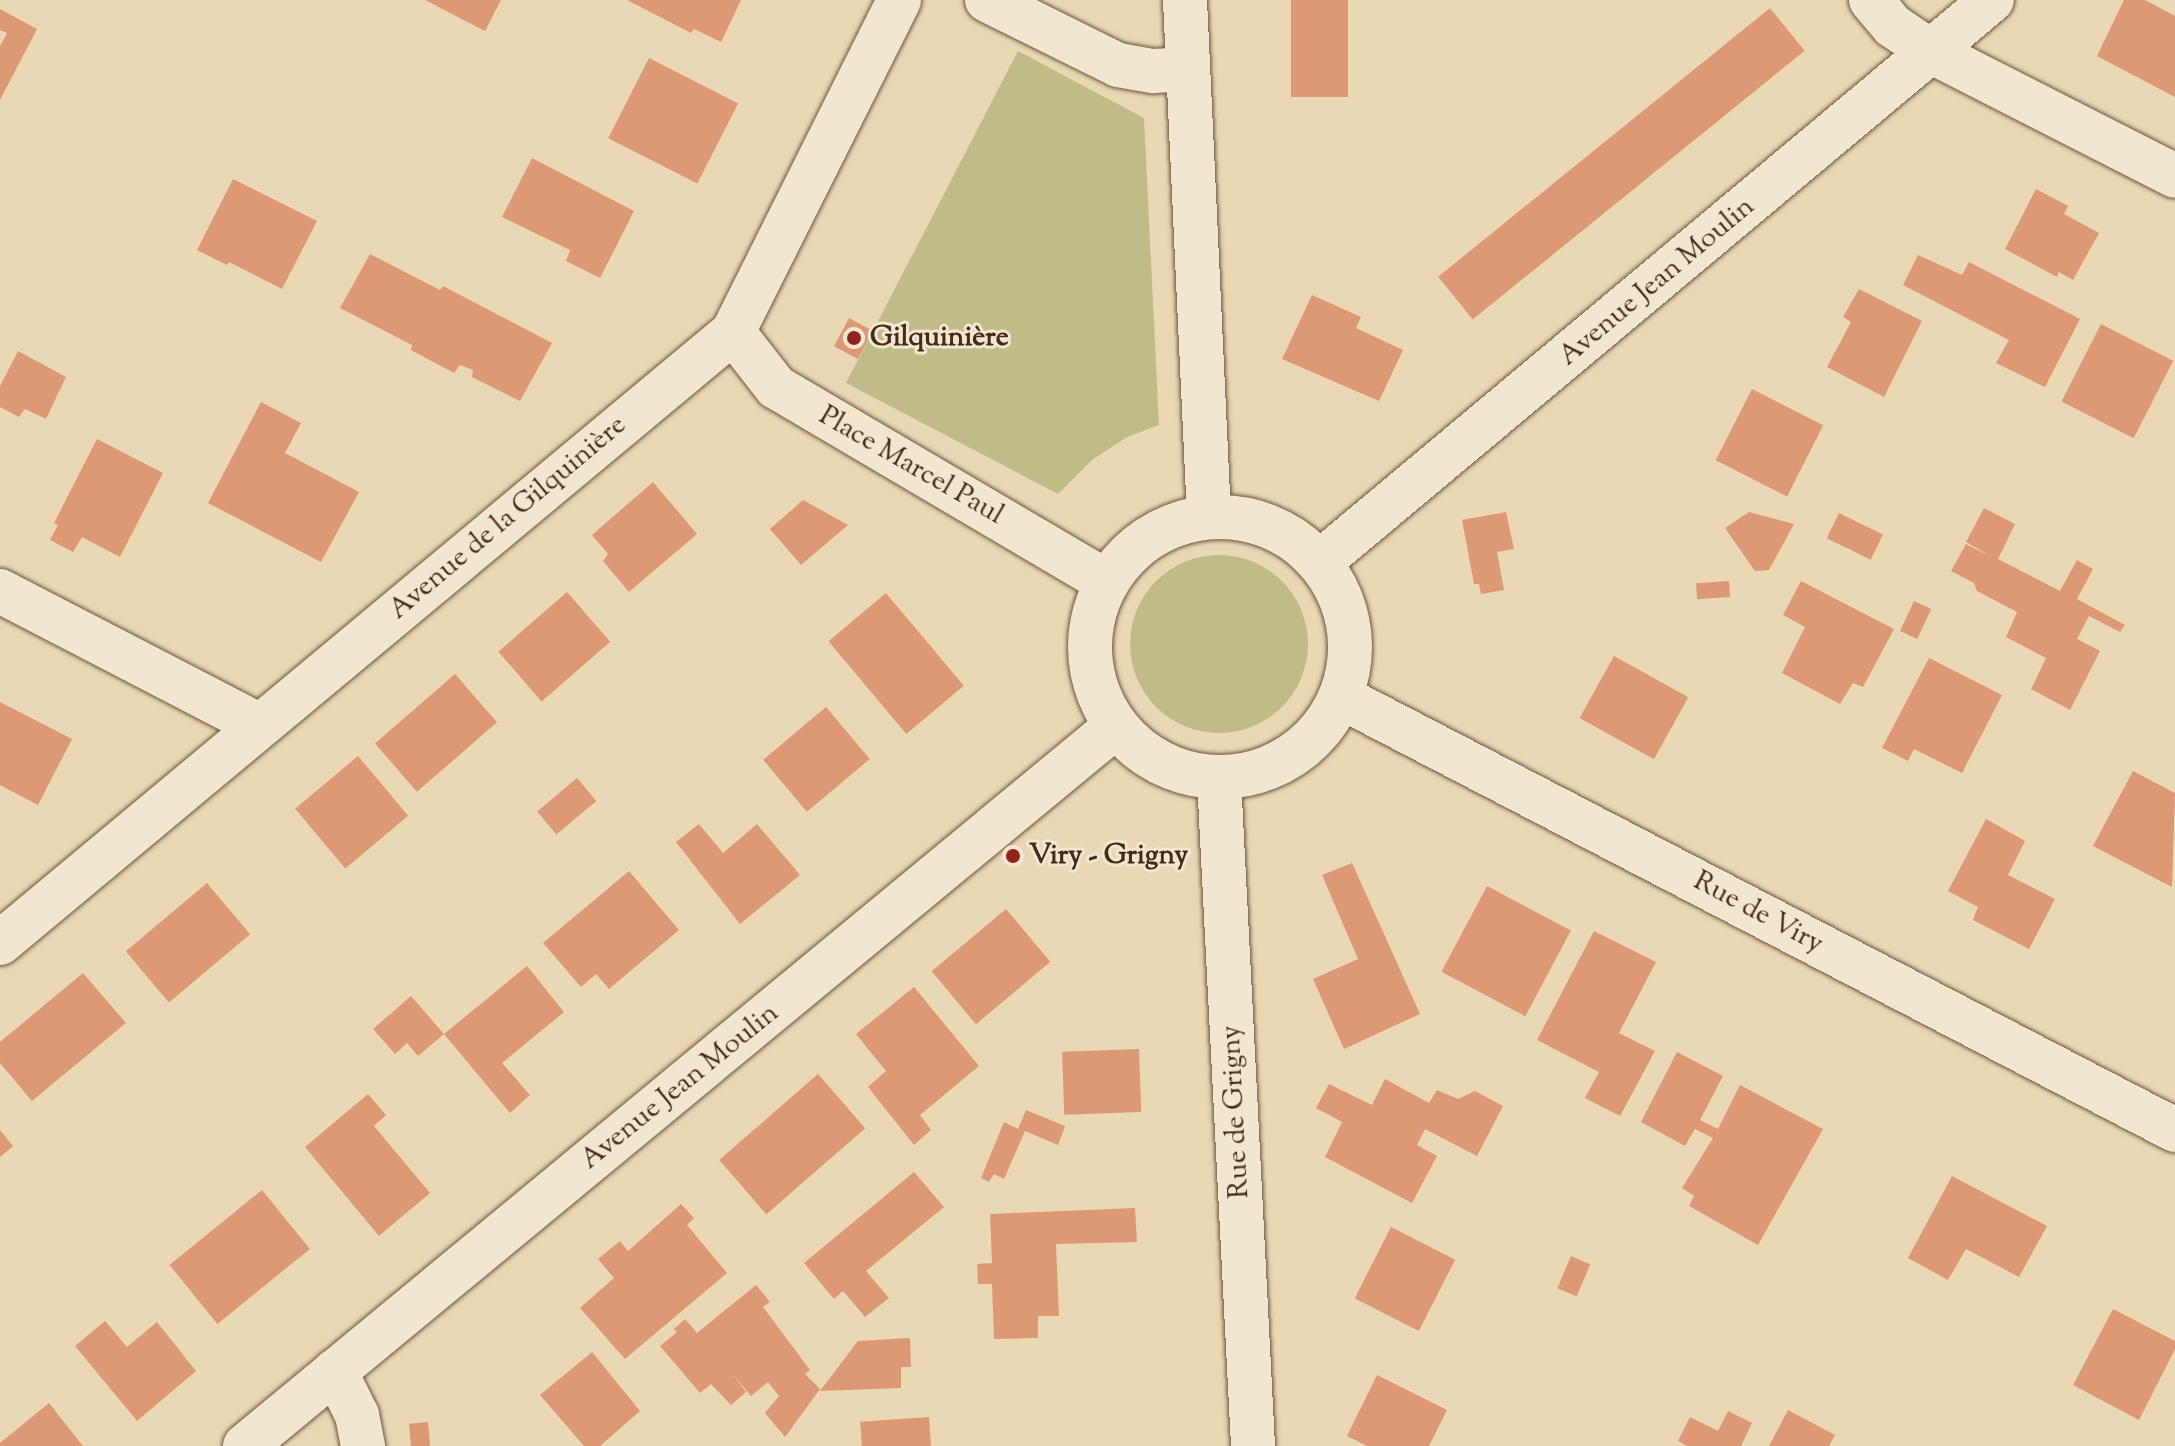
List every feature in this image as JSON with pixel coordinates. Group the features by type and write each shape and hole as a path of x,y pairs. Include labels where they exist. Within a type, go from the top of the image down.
{"street":[{"name":"Avenue de la Gilquinière","path":"0,943 733,332 899,0"},
{"path":"987,0 1118,65 1153,71 1188,69"},
{"path":"1185,0 1209,516"},
{"path":"1871,0 1893,26 1930,51 2175,176"},
{"name":"Avenue Jean Moulin","path":"1320,562 1992,0"},
{"name":"Place Marcel Paul","path":"733,332 776,387 1106,581"},
{"path":"1209,516 1250,519 1288,535 1320,562 1339,592 1349,626 1350,662 1341,697 1322,730 1292,757 1257,773 1219,779 1179,773 1143,755 1115,727 1097,693 1089,655 1092,617 1106,581 1133,548 1168,526 1209,516"},
{"path":"0,591 258,725"},
{"name":"Rue de Viry","path":"1341,697 2175,1130"},
{"name":"Avenue Jean Moulin","path":"245,1446 1115,727"},
{"name":"Rue de Grigny","path":"1219,779 1253,1446"},
{"path":"335,1371 357,1415 363,1446"}],"shaded area":[{"path":"1018,51 1144,118 1159,425 1127,437 1092,460 1058,494 846,383"},
{"path":"1219,555 1253,562 1282,581 1301,610 1308,644 1301,678 1282,707 1253,726 1219,733 1185,726 1156,707 1137,678 1130,644 1137,610 1156,581 1185,562"}],"building":[{"path":"425,0 501,0 485,31"},
{"path":"627,0 741,0 721,42 694,29 691,33"},
{"path":"1291,0 1348,0 1348,97 1291,97"},
{"path":"2124,0 2145,0 2175,16 2175,97 2097,56"},
{"path":"1770,8 1805,51 1473,319 1438,277"},
{"path":"0,9 37,29 0,100 0,46 7,33 0,30"},
{"path":"649,58 738,103 697,184 608,138"},
{"path":"532,158 634,211 600,278 566,261 570,250 502,217"},
{"path":"233,179 317,221 282,289 229,262 227,265 197,250"},
{"path":"2036,189 2068,206 2064,214 2099,233 2073,280 2059,272 2057,277 2005,249"},
{"path":"370,254 440,290 443,286 552,343 520,401 472,377 473,370 460,365 454,373 411,350 412,345 340,308"},
{"path":"1918,255 1962,275 1969,262 2080,319 2045,387 1996,363 2009,340 1903,285"},
{"path":"1859,289 1922,321 1884,397 1827,367 1851,322 1843,317"},
{"path":"1312,295 1361,317 1356,328 1403,350 1379,401 1282,359"},
{"name":"Gilquinière","path":"849,318 873,331 858,359 834,346"},
{"path":"2101,324 2173,361 2134,438 2062,402"},
{"path":"18,351 66,377 46,419 25,409 19,417 0,407 0,386"},
{"path":"1752,389 1823,425 1787,497 1716,460"},
{"path":"261,402 301,423 285,453 359,492 321,562 208,503"},
{"path":"97,439 163,473 120,557 82,537 73,552 50,540 58,525 54,523"},
{"path":"653,482 697,534 629,592 603,561 608,554 592,535"},
{"path":"803,500 848,525 801,565 770,529"},
{"path":"1984,508 2015,524 1998,559 2060,591 2077,560 2093,569 2077,599 2125,625 2120,632 2089,616 2077,639 2100,651 2070,710 2031,689 2046,658 2006,637 2017,612 1977,591 1974,583 1951,571 1966,544 1993,558 1966,542"},
{"path":"1506,512 1514,549 1497,552 1504,590 1481,594 1479,584 1474,584 1462,520"},
{"path":"1749,512 1794,524 1769,570 1755,571 1725,528"},
{"path":"1839,513 1883,534 1871,560 1827,538"},
{"path":"1729,581 1730,597 1697,599 1696,583"},
{"path":"1801,581 1894,629 1863,687 1853,683 1840,704 1782,673 1805,627 1783,615"},
{"path":"567,592 610,642 542,702 498,652"},
{"path":"886,593 964,686 906,734 829,641"},
{"path":"1914,601 1931,609 1917,639 1900,631"},
{"path":"1614,656 1688,697 1654,759 1580,718"},
{"path":"1929,658 2002,695 1962,773 1914,749 1908,761 1882,748"},
{"path":"455,674 497,722 417,792 375,744"},
{"path":"0,702 72,739 38,805 0,785"},
{"path":"826,707 870,759 807,812 763,760"},
{"path":"358,756 408,816 345,868 295,809"},
{"path":"2133,771 2175,793 2172,887 2093,846"},
{"path":"577,778 596,801 556,834 537,811"},
{"path":"1986,819 2025,841 2008,875 2055,899 2029,949 1973,920 1978,907 1948,891"},
{"path":"699,824 723,853 757,824 800,875 740,924 676,842"},
{"path":"1352,863 1420,1014 1344,1049 1313,979 1358,959 1322,875"},
{"path":"629,871 679,930 609,989 596,974 581,987 543,943"},
{"path":"207,883 250,934 169,1002 126,951"},
{"path":"1487,886 1571,931 1525,1016 1441,972"},
{"path":"1006,909 1050,962 976,1024 932,971"},
{"path":"1594,931 1656,962 1619,1033 1655,1051 1620,1116 1585,1098 1599,1072 1537,1040"},
{"path":"527,966 564,1012 502,1063 530,1095 510,1113 444,1034"},
{"path":"83,973 126,1023 32,1101 0,1063 0,1042"},
{"path":"914,987 979,1066 920,1115 931,1130 914,1145 868,1087 886,1071 856,1034"},
{"path":"411,996 444,1034 418,1056 407,1043 395,1054 373,1029"},
{"path":"1139,1049 1141,1112 1064,1115 1062,1052"},
{"path":"1677,1052 1723,1076 1700,1120 1718,1129 1740,1085 1823,1129 1758,1245 1689,1206 1694,1196 1682,1188 1713,1138 1695,1129 1685,1146 1641,1122"},
{"path":"818,1074 865,1128 766,1214 719,1160"},
{"path":"1385,1079 1429,1103 1437,1090 1458,1099 1475,1091 1503,1106 1477,1156 1425,1129 1417,1145 1437,1156 1412,1203 1325,1157 1342,1122 1316,1108 1329,1084 1372,1105"},
{"path":"368,1094 386,1115 374,1126 430,1193 379,1236 305,1147"},
{"path":"1026,1110 1065,1126 1058,1145 1025,1131 1004,1179 994,1174 989,1182 981,1178 1004,1122 1018,1129"},
{"path":"0,1130 13,1146 0,1157"},
{"path":"914,1172 944,1207 866,1271 889,1298 865,1317 843,1291 834,1299 804,1263"},
{"path":"1952,1176 2047,1226 2019,1277 1966,1249 1948,1280 1908,1258"},
{"path":"262,1190 310,1249 217,1324 170,1265"},
{"path":"681,1204 694,1218 687,1225 727,1273 625,1359 580,1308 614,1278 598,1259 620,1241 628,1251"},
{"path":"1135,1208 1137,1242 1056,1244 1059,1316 1038,1316 1038,1338 994,1339 992,1284 978,1284 977,1264 992,1263 990,1214"},
{"path":"1391,1227 1455,1260 1419,1331 1355,1298"},
{"path":"1571,1256 1590,1264 1577,1296 1557,1288"},
{"path":"756,1285 770,1302 763,1307 810,1370 805,1374 820,1389 785,1437 765,1413 779,1396 768,1382 751,1396 732,1373 746,1392 731,1405 711,1384 700,1393 660,1346 677,1332 674,1329 685,1319 697,1333"},
{"path":"2113,1309 2175,1341 2175,1349 2139,1420 2073,1385"},
{"path":"105,1321 127,1347 157,1322 196,1371 137,1421 75,1346"},
{"path":"910,1338 911,1367 901,1367 901,1388 820,1391 858,1341"},
{"path":"592,1352 640,1411 600,1446 584,1446 540,1395"},
{"path":"1377,1375 1447,1410 1429,1446 1367,1446 1347,1436"},
{"path":"49,1403 83,1446 0,1446 0,1443"},
{"path":"1788,1410 1835,1435 1829,1446 1769,1446"},
{"path":"1728,1411 1752,1423 1741,1446 1687,1446 1678,1441 1690,1417 1718,1431"},
{"path":"929,1417 931,1446 862,1446 860,1422"},
{"path":"428,1422 430,1446 411,1446 409,1424"}],"place":[{"name":"Gilquinière","path":"854,338"},
{"name":"Viry - Grigny","path":"1013,856"}]}
